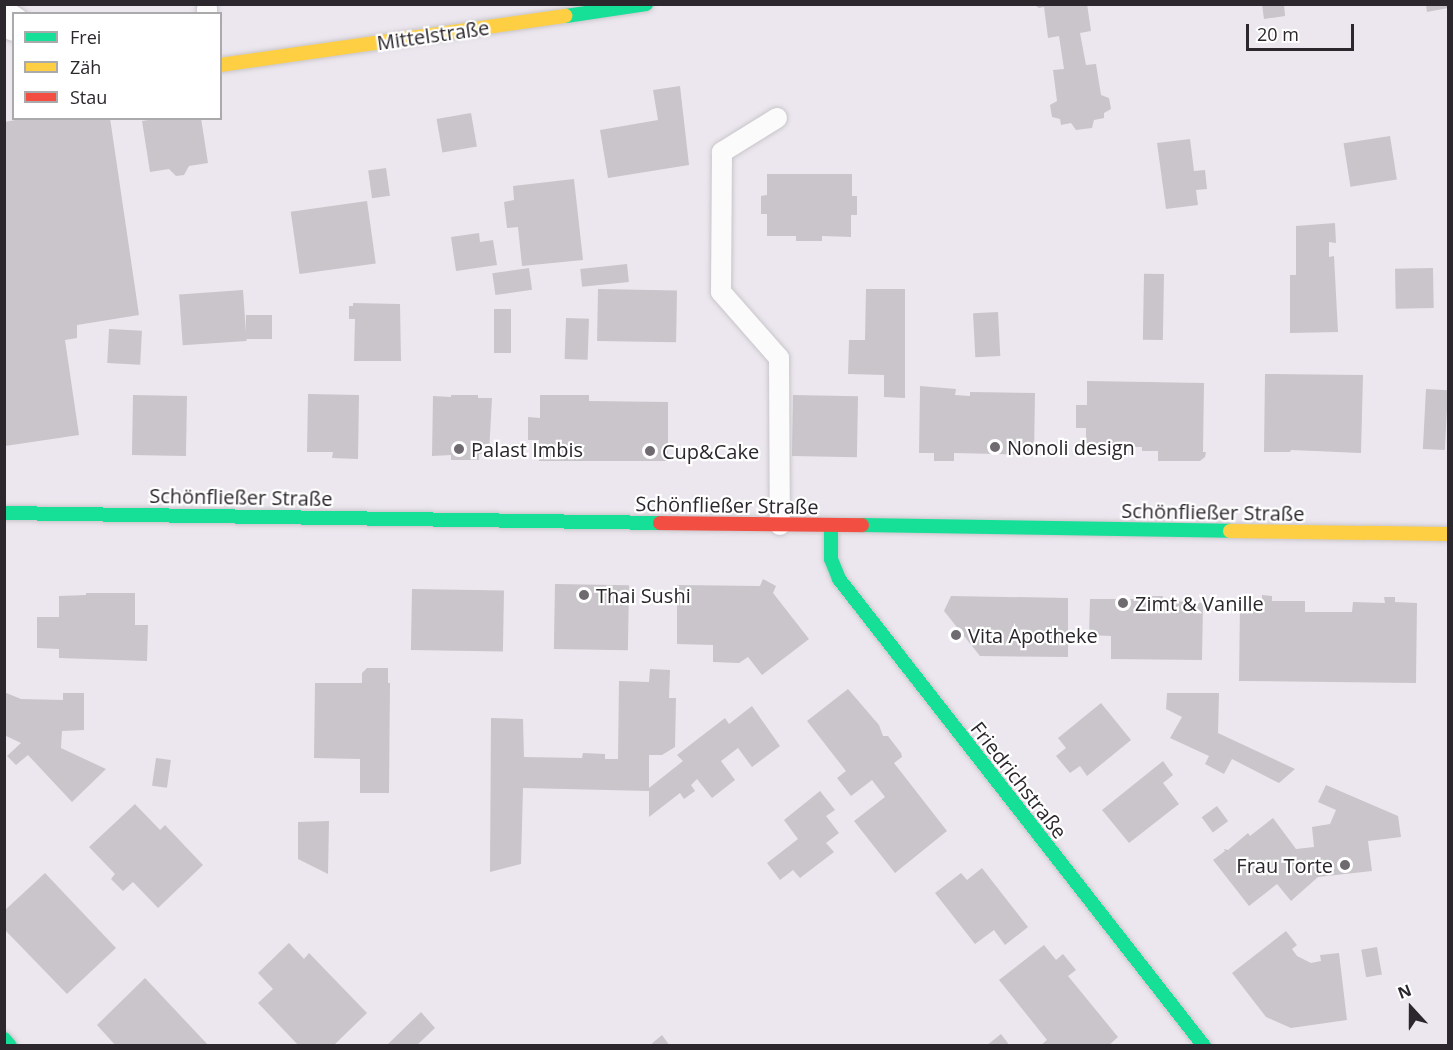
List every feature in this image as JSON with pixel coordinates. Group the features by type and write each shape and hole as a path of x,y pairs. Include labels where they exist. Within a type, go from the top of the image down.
{"main road":[{"name":"Mittelstraße","path":"222,65 646,4"},
{"name":"Schönfließer Straße","path":"4,513 1449,534"},
{"name":"Friedrichstraße","path":"831,526 831,559 839,579 1204,1046"},
{"path":"4,1039 10,1046"}],"lane":[{"path":"777,118 722,152 721,292 778,358 780,525"}],"building":[{"path":"1033,4 1087,4 1091,31 1080,33 1086,65 1096,64 1101,95 1109,98 1111,109 1104,113 1104,118 1094,120 1092,128 1076,130 1071,123 1061,125 1060,119 1052,117 1050,105 1057,101 1053,70 1064,69 1059,36 1048,38 1044,7 1039,8"},
{"path":"1262,4 1284,4 1285,16 1264,19"},
{"path":"1426,5 1448,5 1448,8 1427,12"},
{"path":"680,86 689,165 608,178 600,130 658,120 653,90"},
{"path":"471,113 477,146 442,153 437,119"},
{"path":"16,120 110,120 139,315 77,325 77,338 65,340 79,435 5,446 5,122"},
{"path":"201,120 208,163 189,166 184,175 176,176 169,169 150,172 142,121"},
{"path":"1390,136 1397,179 1350,187 1344,143"},
{"path":"1190,139 1194,171 1205,170 1207,189 1196,190 1198,205 1166,209 1157,143"},
{"path":"386,168 390,196 372,198 368,171"},
{"path":"767,174 852,174 852,196 857,196 857,215 851,215 851,237 822,236 822,241 796,241 796,236 767,236 767,214 761,214 761,196 767,195"},
{"path":"574,179 583,260 522,266 518,227 507,228 504,202 514,200 513,186"},
{"path":"367,201 376,263 300,274 291,212"},
{"path":"1335,223 1336,243 1329,242 1329,257 1334,256 1338,332 1290,333 1290,275 1296,275 1296,226"},
{"path":"479,233 480,242 493,240 497,265 456,271 451,237"},
{"path":"627,264 629,282 582,287 580,269"},
{"path":"529,268 532,290 495,295 492,273"},
{"path":"1433,268 1434,308 1396,309 1395,269"},
{"path":"1144,274 1164,274 1163,340 1143,340"},
{"path":"598,289 677,290 676,342 597,341"},
{"path":"866,289 905,289 905,398 884,397 884,375 848,374 849,340 865,340"},
{"path":"243,290 247,341 183,345 179,294"},
{"path":"353,303 400,304 401,361 354,361 355,319 349,319 349,306 353,306"},
{"path":"494,309 511,309 511,353 494,353"},
{"path":"998,312 1000,356 975,357 973,313"},
{"path":"246,315 272,315 272,339 246,339"},
{"path":"566,318 589,319 588,360 565,359"},
{"path":"109,329 142,331 140,365 107,363"},
{"path":"1265,374 1363,375 1361,453 1291,450 1290,452 1264,452"},
{"path":"1087,381 1204,383 1203,452 1206,452 1205,457 1200,461 1158,461 1158,451 1142,451 1142,447 1086,447 1086,428 1076,428 1076,405 1087,405"},
{"path":"920,386 956,389 955,395 970,396 970,392 1035,393 1034,455 954,453 954,461 934,461 934,453 919,453"},
{"path":"1426,389 1448,390 1445,450 1423,449"},
{"path":"308,394 359,395 358,459 332,458 333,452 307,452"},
{"path":"133,395 187,396 186,456 132,455"},
{"path":"451,395 478,395 478,398 492,398 489,453 479,454 479,460 451,460 451,455 432,456 433,396 451,397"},
{"path":"540,395 589,395 589,401 668,402 668,461 539,461 539,440 528,440 528,417 540,418"},
{"path":"793,395 858,396 857,457 792,456"},
{"path":"763,579 776,586 773,593 809,639 762,675 748,657 739,663 713,662 713,645 677,644 677,585 760,586"},
{"path":"555,584 629,585 628,650 554,649"},
{"path":"412,589 504,591 503,652 411,650"},
{"path":"86,593 135,593 135,625 148,625 147,661 59,658 59,649 37,648 37,617 59,617 59,596 86,595"},
{"path":"1262,595 1272,596 1272,601 1305,601 1305,612 1352,612 1353,602 1385,603 1384,597 1395,597 1395,602 1417,603 1416,683 1239,681 1240,601 1262,601"},
{"path":"951,596 1068,598 1068,657 980,656 944,611"},
{"path":"1137,596 1163,596 1162,600 1203,603 1202,660 1111,659 1111,636 1089,635 1090,599 1136,599"},
{"path":"367,668 388,668 388,683 390,683 389,793 360,793 360,759 314,758 315,683 362,683 362,673"},
{"path":"650,669 670,670 669,698 676,698 675,747 662,755 649,755 649,788 683,761 677,755 725,718 729,724 752,706 780,746 752,767 738,748 721,761 735,780 712,798 697,779 691,785 695,791 684,799 680,793 649,817 649,791 523,788 521,864 490,872 491,718 523,719 524,757 582,758 583,753 605,754 605,759 618,759 619,681 649,682"},
{"path":"848,689 879,725 883,736 888,736 901,753 902,757 894,763 947,831 895,873 854,821 885,797 872,780 851,796 837,778 846,771 807,721"},
{"path":"4,692 21,699 63,700 63,693 84,693 84,730 62,731 61,748 106,769 72,802 28,755 16,765 7,756 21,743 4,735"},
{"path":"1167,693 1219,693 1218,733 1295,769 1279,783 1232,759 1224,774 1205,764 1209,756 1170,738 1182,717 1166,709"},
{"path":"1101,703 1131,740 1087,776 1080,766 1070,773 1056,756 1066,748 1058,738"},
{"path":"156,758 171,760 167,788 152,786"},
{"path":"1163,761 1173,775 1163,783 1179,804 1129,843 1102,810"},
{"path":"1326,785 1398,816 1401,837 1368,841 1372,871 1318,877 1291,901 1277,884 1249,906 1213,860 1225,851 1224,849 1228,850 1248,833 1250,836 1273,818 1296,849 1314,847 1312,827 1330,824 1336,810 1318,802"},
{"path":"820,791 835,810 826,816 839,833 826,843 834,852 800,878 793,870 780,880 767,863 798,839 784,820"},
{"path":"135,804 160,830 165,825 203,865 158,908 133,882 123,891 111,879 115,874 89,847"},
{"path":"1217,806 1228,821 1213,833 1202,817"},
{"path":"329,821 328,874 298,859 298,822"},
{"path":"982,868 1028,927 1005,945 994,930 975,944 935,893 961,873 967,880"},
{"path":"45,873 116,948 67,994 4,929 4,911"},
{"path":"1286,931 1297,945 1292,949 1297,956 1311,963 1321,961 1320,955 1339,953 1347,1020 1291,1028 1266,1017 1232,973"},
{"path":"289,943 304,959 309,953 367,1013 333,1046 299,1046 258,1003 273,989 258,973"},
{"path":"1044,945 1056,960 1063,954 1076,970 1068,976 1118,1037 1108,1046 1040,1046 1047,1040 999,980"},
{"path":"1377,947 1382,975 1366,977 1361,950"},
{"path":"145,978 209,1046 116,1046 97,1025"},
{"path":"421,1012 435,1028 416,1046 386,1046"},
{"path":"1001,1034 1010,1046 986,1046"},
{"path":"662,1035 670,1046 649,1046"}],"traffic: fast":[{"path":"566,16 646,4"},
{"path":"4,513 660,523"},
{"path":"862,525 1230,531"},
{"path":"831,526 831,559 839,579 1204,1046"},
{"path":"4,1039 10,1046"}],"traffic: slow":[{"path":"222,65 566,16"},
{"path":"1230,531 1448,534"}],"traffic: jam":[{"path":"660,523 862,525"}],"place":[{"name":"Nonoli design","path":"995,447"},
{"name":"Palast Imbis","path":"459,449"},
{"name":"Cup&Cake","path":"650,451"},
{"name":"Thai Sushi","path":"584,595"},
{"name":"Zimt & Vanille","path":"1123,603"},
{"name":"Vita Apotheke","path":"956,635"},
{"name":"Frau Torte","path":"1345,865"}]}
